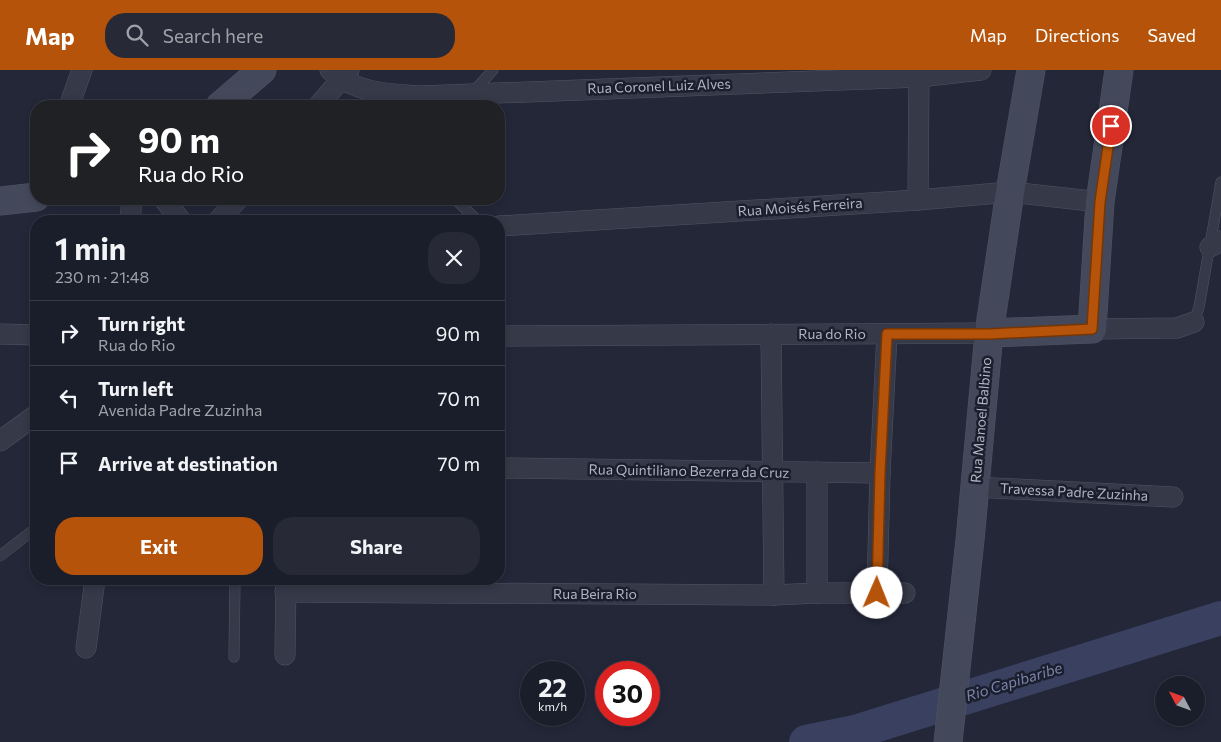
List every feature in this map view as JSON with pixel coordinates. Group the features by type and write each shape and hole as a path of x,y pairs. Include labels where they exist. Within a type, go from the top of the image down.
{"street":[{"path":"71,100 82,70"},
{"path":"227,100 262,70"},
{"name":"Rua Coronel Luiz Alves","path":"339,73 364,89 390,94 421,96 981,70"},
{"name":"Rua Manoel Balbino","path":"948,742 970,540 989,334 1010,192 1031,70"},
{"path":"1092,329 1100,202 1119,70"},
{"path":"322,100 339,73"},
{"path":"918,200 919,73"},
{"name":"Rua Moisés Ferreira","path":"505,226 918,200 1010,192 1100,202"},
{"path":"0,201 30,198"},
{"path":"169,205 176,215"},
{"path":"223,215 233,205"},
{"name":"Rua do Rio","path":"505,336 989,334 1092,329 1177,328 1194,322"},
{"path":"0,334 30,335"},
{"path":"772,334 774,595"},
{"path":"877,593 880,472 887,334"},
{"path":"0,442 30,420"},
{"name":"Rua Quintiliano Bezerra da Cruz","path":"505,468 772,473 880,472"},
{"path":"817,472 817,593"},
{"name":"Travessa Padre Zuzinha","path":"975,487 1173,497"},
{"path":"86,648 94,585"},
{"path":"285,655 286,585"},
{"name":"Rua Beira Rio","path":"286,585 774,595 905,593"}],"lane":[{"path":"471,93 492,70"},
{"path":"364,89 370,100"},
{"path":"1194,322 1200,307 1215,244 1221,182"},
{"path":"461,205 472,215"},
{"path":"0,556 30,533"},
{"path":"234,657 235,585"}],"waterway":[{"name":"Rio Capibaribe","path":"806,742 855,732 1221,618"}],"route":[{"path":"877,593 880,472 887,334 989,334 1092,329 1100,202 1111,126"}]}
